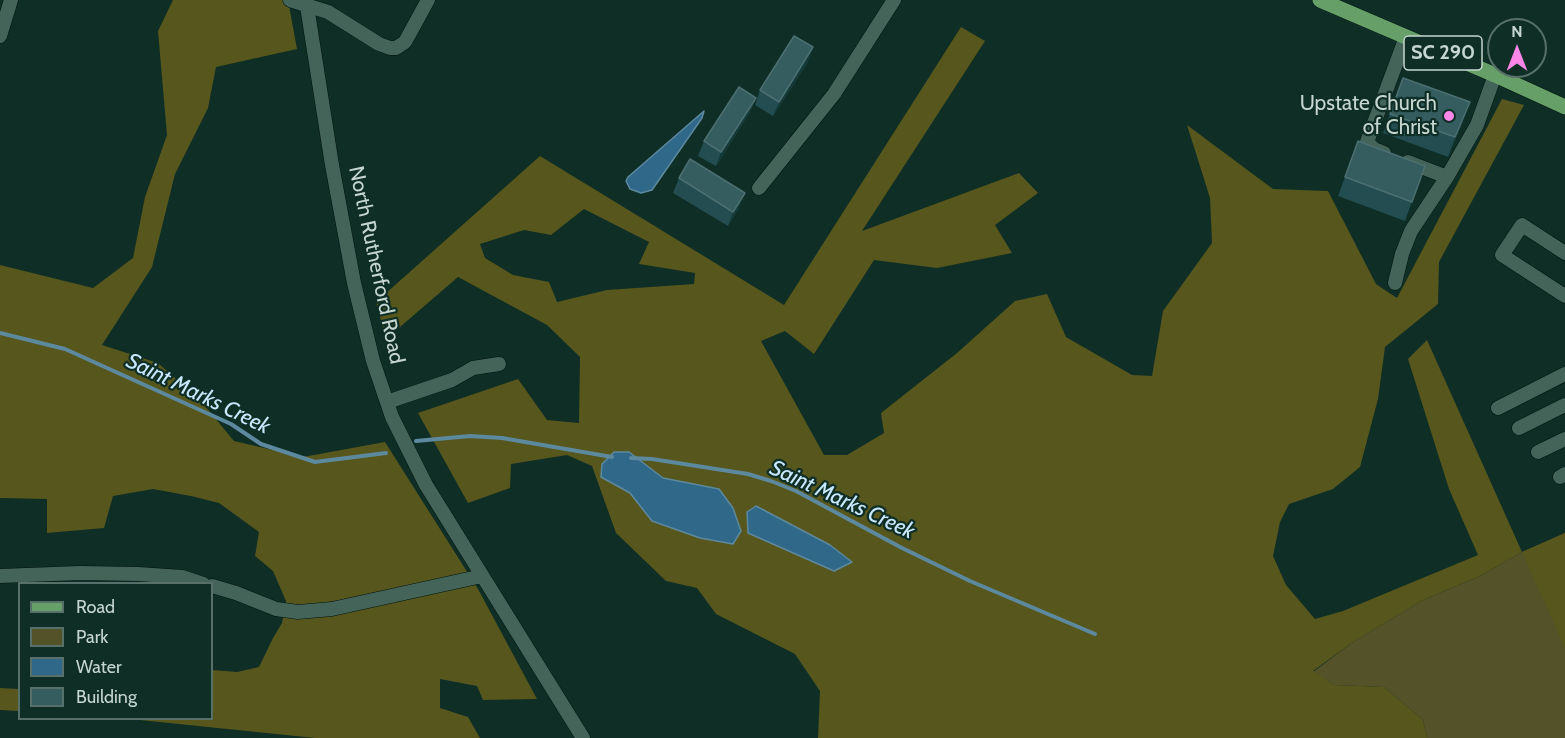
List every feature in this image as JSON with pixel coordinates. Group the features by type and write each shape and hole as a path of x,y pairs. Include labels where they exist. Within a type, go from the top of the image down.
{"main road":[{"name":"SC 290","path":"1320,0 1342,4 1406,37 1487,72"},
{"name":"SC 290","path":"1502,78 1565,107"}],"street":[{"path":"0,36 11,0"},
{"path":"290,0 307,2 328,12 379,44 390,48 405,42 428,0"},
{"path":"759,188 834,94 894,0"},
{"name":"North Rutherford Road","path":"307,2 332,165 354,283 370,351 387,402 407,451 426,485 583,738"},
{"path":"1406,37 1396,81 1367,142 1369,146 1447,177"},
{"path":"1395,284 1402,254 1412,231 1477,125 1478,107 1493,78"},
{"path":"1565,253 1522,225 1502,255 1565,296"},
{"path":"387,402 452,380 473,368 499,364"},
{"path":"1498,408 1565,374"},
{"path":"1519,428 1565,405"},
{"path":"1538,453 1565,439"},
{"path":"0,576 80,573 138,574 182,578 196,582"},
{"path":"213,586 276,609 298,612 332,609 482,576"}],"green space":[{"path":"1565,533 1565,738 1427,738 1423,720 1384,687 1334,685 1313,672 1353,642 1423,600 1478,577 1522,552"}],"shaded area":[{"path":"173,0 288,0 297,49 216,67 208,108 175,174 152,267 102,345 158,363 201,401 234,441 303,457 385,442 478,589 537,699 483,700 477,686 440,679 440,708 468,717 480,738 315,738 140,720 213,720 213,670 237,672 259,667 282,623 286,601 273,571 255,556 259,532 219,503 153,489 113,496 104,528 47,533 47,499 0,498 0,265 93,288 133,258 145,197 167,135 158,31"},
{"path":"961,27 985,41 862,231 1019,173 1038,193 995,225 1012,253 937,268 874,260 814,354 785,331 761,341 824,455 847,455 884,433 881,413 957,353 1015,301 1047,294 1066,337 1132,375 1152,376 1163,311 1212,243 1210,198 1187,125 1273,189 1328,191 1376,284 1397,298 1502,99 1524,105 1439,262 1438,304 1385,347 1378,399 1360,467 1333,489 1289,504 1280,522 1273,556 1286,585 1315,619 1343,611 1478,555 1449,489 1408,359 1427,340 1522,552 1478,577 1423,600 1353,642 1313,671 1334,685 1384,687 1423,720 1427,738 818,738 820,691 795,654 716,614 697,588 666,581 616,533 592,466 567,455 511,464 510,488 468,503 418,413 518,379 547,420 579,423 580,357 547,325 458,277 386,339 376,302 540,156 784,305","holes":["584,209 649,242 639,264 695,273 694,284 607,290 557,302 549,282 513,275 485,258 480,244 524,230 551,235"]},
{"path":"1565,533 1565,648 1522,552"},
{"path":"0,688 18,689 18,711 0,710"}],"water":[{"path":"704,111 702,118 652,190 641,193 630,189 626,181 628,177"},
{"path":"614,452 629,452 663,478 719,489 733,508 741,531 733,544 700,538 652,521 630,493 601,477 602,464"},
{"path":"756,506 830,545 852,562 834,571 748,533 747,512"}],"building":[{"path":"794,36 813,47 779,102 760,90"},
{"path":"1403,78 1470,102 1455,137 1390,114"},
{"path":"739,87 756,98 721,152 704,141"},
{"path":"1358,141 1425,166 1412,202 1345,177"},
{"path":"690,159 745,193 733,212 679,178"}],"waterway":[{"name":"Saint Marks Creek","path":"0,333 65,349 231,424 261,444 315,462 386,453"},
{"name":"Saint Marks Creek","path":"416,441 470,436 502,438 612,457"},
{"name":"Saint Marks Creek","path":"631,458 652,459 748,474 771,481 796,491 902,548 970,581 1095,634"}],"place":[{"name":"Upstate Church of Christ","path":"1449,116"}]}
